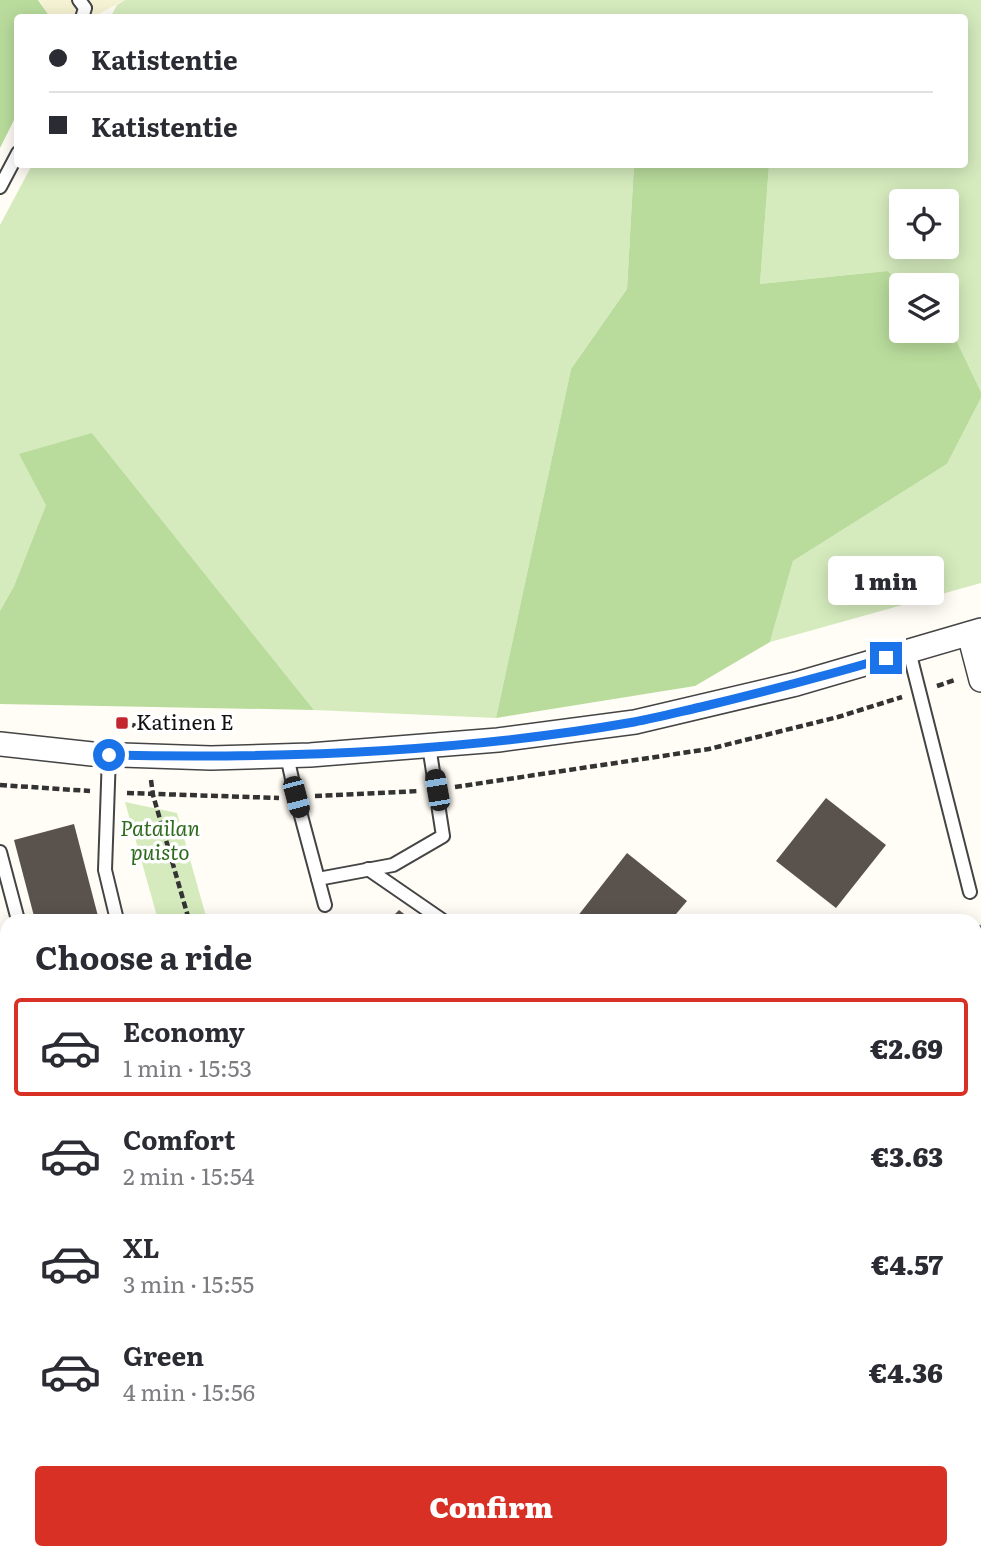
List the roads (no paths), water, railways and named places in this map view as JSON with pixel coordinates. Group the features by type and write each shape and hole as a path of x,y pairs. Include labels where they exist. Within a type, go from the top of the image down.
{"street":[{"path":"0,744 109,755 211,758 288,756 498,740 635,722 796,684 975,632 981,680"}],"lane":[{"path":"0,187 14,161"},
{"path":"909,652 970,892"},
{"path":"318,879 393,865 443,836 429,746"},
{"path":"109,755 104,870 115,914"},
{"path":"288,756 296,797 325,905"},
{"path":"0,852 16,914"},
{"path":"368,869 433,914"}],"place":[{"name":"Katinen E","path":"122,723"}],"park label":[{"name":"Patailan puisto","path":"160,841"}]}
